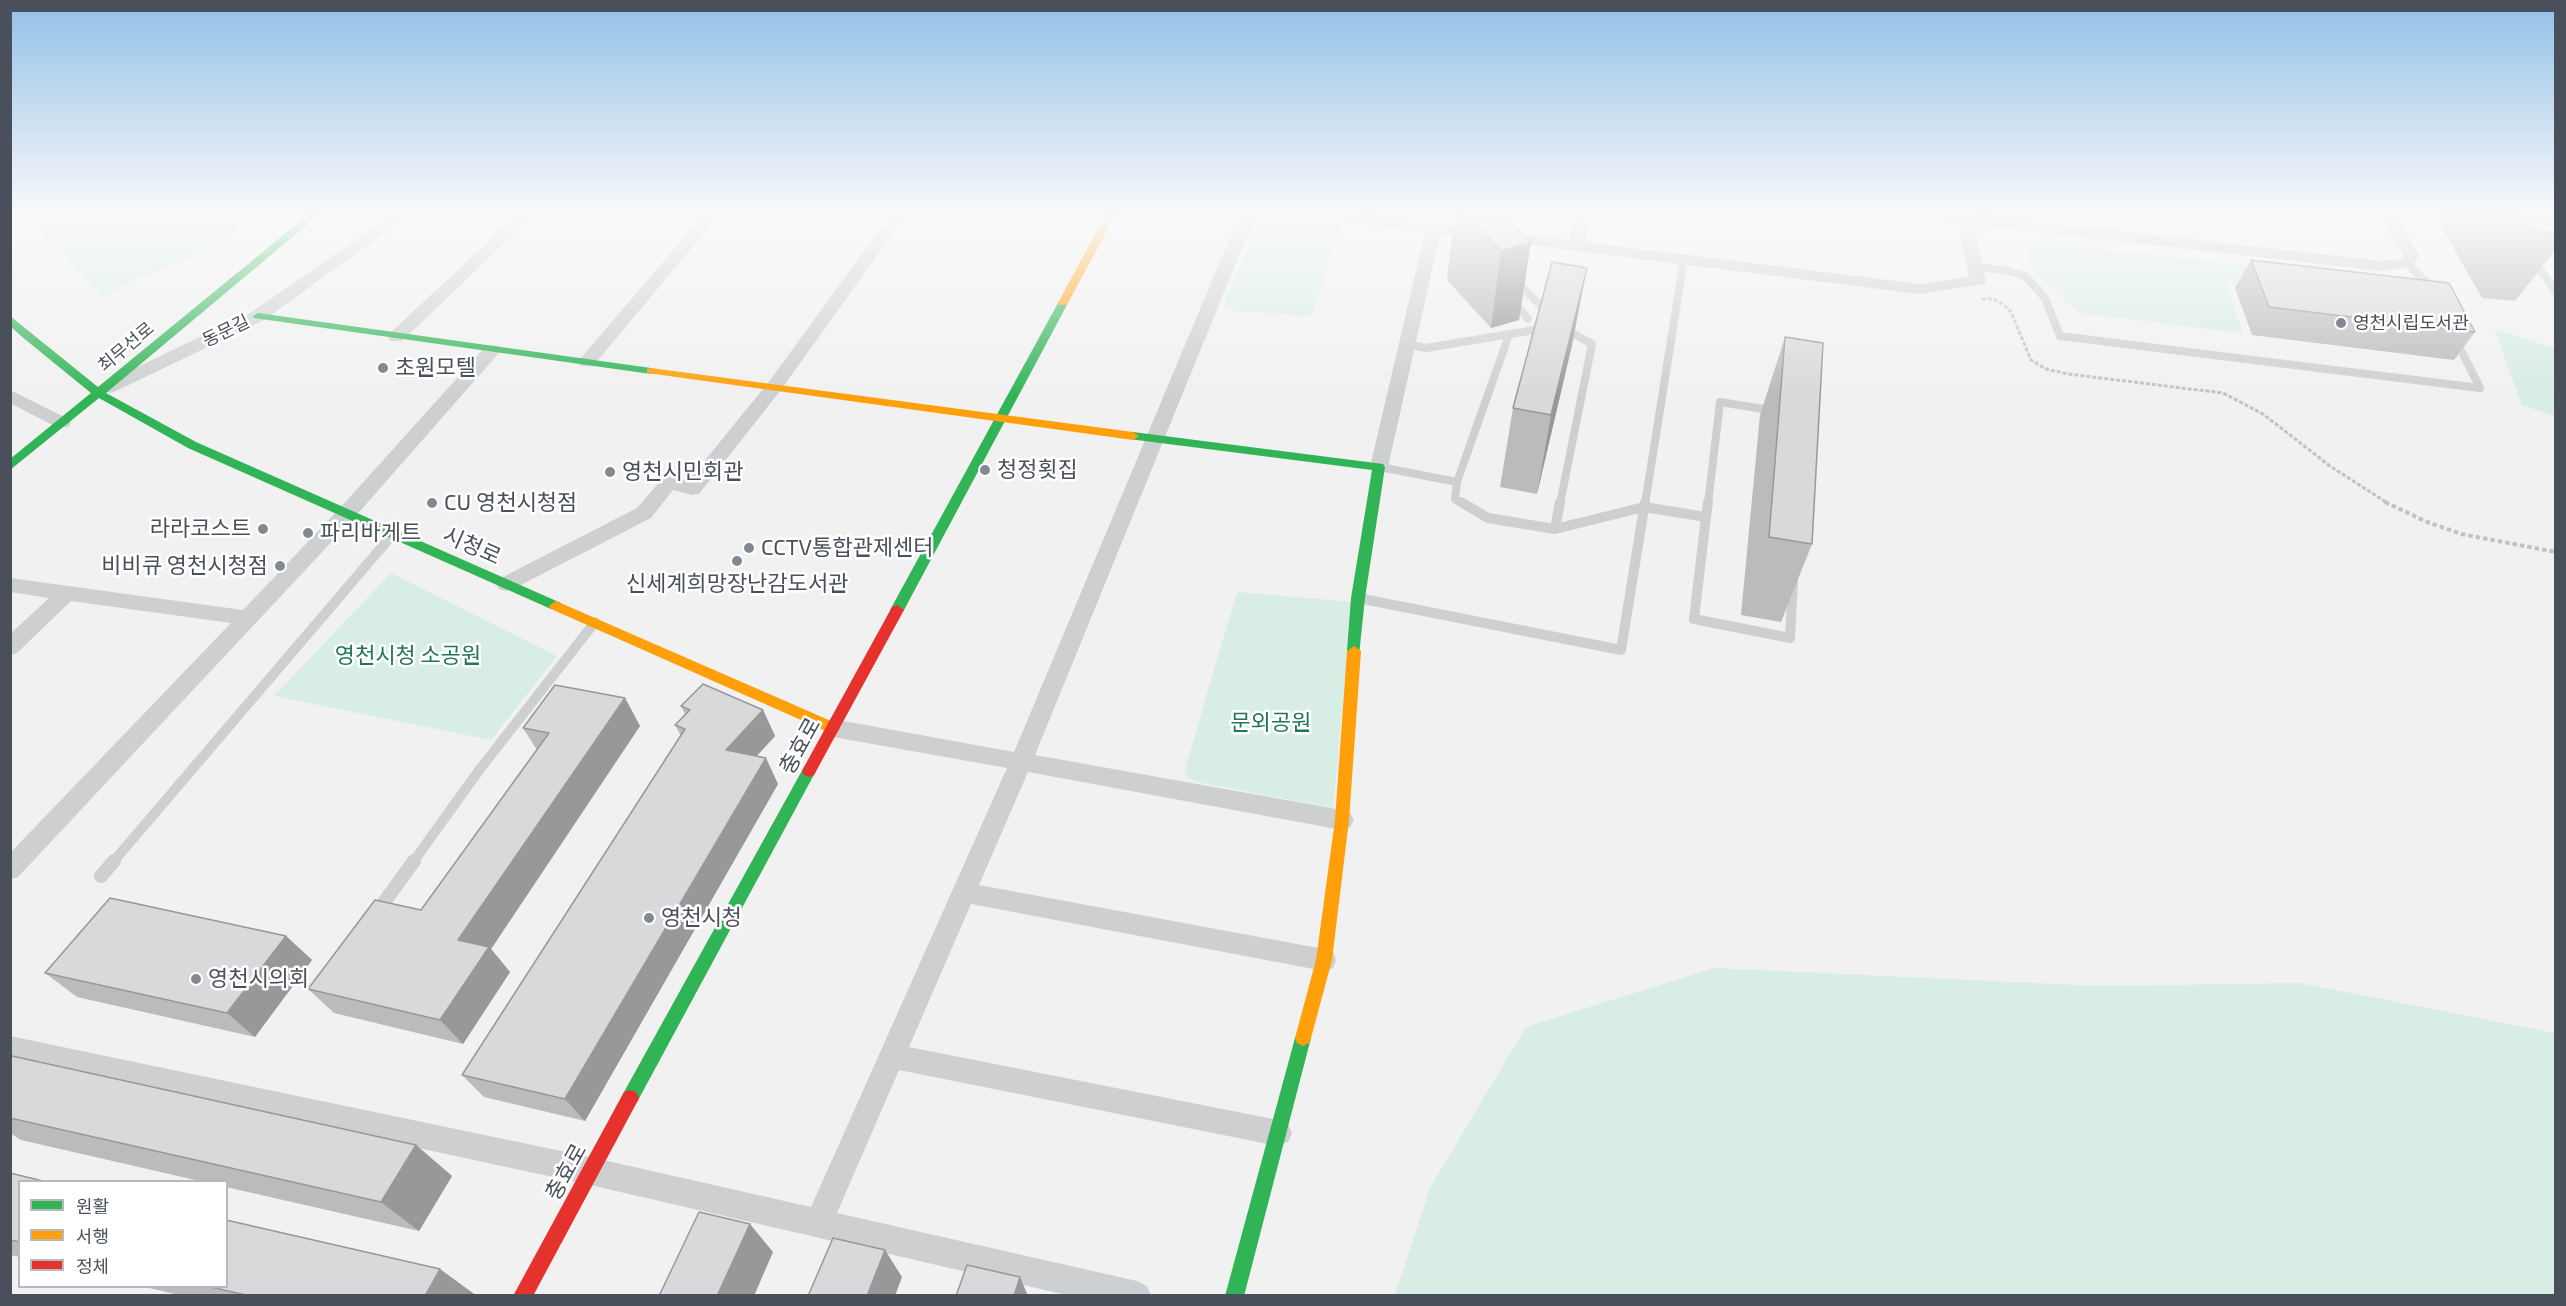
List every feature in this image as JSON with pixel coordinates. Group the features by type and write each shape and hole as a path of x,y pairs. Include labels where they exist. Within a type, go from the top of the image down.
{"street":[{"name":"최무선로","path":"10,466 241,275"},
{"name":"동문길","path":"98,393 258,316 316,275"},
{"path":"396,337 462,275"},
{"path":"587,362 661,275"},
{"path":"506,584 644,513 669,483 692,489 774,387 855,275"},
{"name":"충효로","path":"522,1296 1078,275"},
{"path":"818,1223 1021,762 1223,275"},
{"path":"1234,1296 1324,960 1342,820 1358,598 1379,467 1423,275"},
{"path":"1809,275 1920,289 1977,281 1976,275"},
{"path":"258,316 492,350 1379,467"},
{"name":"시청로","path":"10,319 25,334 98,393 192,445 833,728"},
{"path":"10,870 347,513 492,350"},
{"path":"10,395 62,423"},
{"path":"10,585 249,618"},
{"path":"10,647 68,593"},
{"path":"833,728 1342,820"},
{"path":"963,892 1324,960"},
{"path":"10,1048 590,1171 1137,1296"},
{"path":"891,1056 1278,1133"}],"lane":[{"path":"1511,275 1560,326 1592,345 1555,529"},
{"path":"1358,598 1621,650 1681,275"},
{"path":"2021,275 2034,284 2045,298 2060,336 2480,388 2453,335"},
{"path":"2419,275 2427,282 2437,303"},
{"path":"2544,275 2556,292"},
{"path":"1508,296 1528,319"},
{"path":"1407,344 1426,348 1560,326"},
{"path":"1509,335 1457,482 1455,500 1488,518 1555,529 1644,507 1706,518"},
{"path":"1782,412 1720,402 1694,619 1790,638 1794,568"},
{"path":"1379,467 1457,482"},
{"path":"101,876 393,534"},
{"path":"370,922 480,770 595,622"}],"path":[{"path":"1973,298 1993,299 2003,304 2011,312 2031,360 2046,369 2068,374 2223,393 2263,414 2330,466 2383,501 2427,522 2461,534 2556,552"}],"green space":[{"path":"82,275 147,275 136,279 103,298"},
{"path":"1237,275 1325,275 1311,316 1236,311 1225,308 1224,304"},
{"path":"2037,275 2332,275 2420,285 2431,306 2225,282 2243,333 2079,313"},
{"path":"2494,329 2555,348 2555,416 2522,405"},
{"name":"영천시청 소공원","path":"391,573 557,656 491,740 274,696"},
{"name":"문외공원","path":"1237,592 1353,602 1333,808 1202,783 1188,778 1185,769"},
{"path":"1714,968 2098,986 2299,983 2555,1033 2555,1295 1395,1295 1430,1188 1526,1027"}],"building":[{"path":"1549,275 1585,275 1551,415 1513,408"},
{"path":"2257,275 2380,275 2449,283 2475,332 2269,307"},
{"path":"1785,337 1823,343 1812,544 1769,537"},
{"path":"703,684 763,710 726,750 766,758 565,1099 462,1075 685,729 675,725 690,710 681,706"},
{"path":"555,685 625,698 458,940 489,947 440,1020 308,989 375,900 421,910 549,733 523,728"},
{"path":"110,898 286,936 227,1013 45,973"},
{"path":"12,1056 416,1145 381,1202 10,1118 10,1058"},
{"path":"10,1173 39,1180 18,1180 18,1242 10,1240"},
{"path":"699,1212 750,1224 717,1296 659,1296"},
{"path":"228,1220 440,1269 425,1296 250,1296 215,1288 228,1288"},
{"path":"833,1238 885,1250 867,1296 808,1296"},
{"path":"967,1265 1020,1277 1014,1296 956,1296"}],"traffic: fast":[{"path":"10,466 241,275"},
{"path":"897,610 1063,303"},
{"path":"258,316 651,371"},
{"path":"10,319 25,334 98,393 192,445 556,606"},
{"path":"1133,436 1379,467 1358,598 1354,651"},
{"path":"630,1098 809,771"},
{"path":"1234,1296 1303,1038"}],"traffic: slow":[{"path":"1063,303 1078,275"},
{"path":"651,371 1133,436"},
{"path":"556,606 833,728"},
{"path":"1303,1038 1324,960 1342,820 1354,651"}],"traffic: jam":[{"path":"809,771 897,610"},
{"path":"522,1296 630,1098"}],"place":[{"name":"영천시립도서관","path":"2341,323"},
{"name":"초원모텔","path":"383,368"},
{"name":"청정횟집","path":"985,470"},
{"name":"영천시민회관","path":"610,472"},
{"name":"CU 영천시청점","path":"432,503"},
{"name":"라라코스트","path":"263,529"},
{"name":"파리바게트","path":"308,533"},
{"name":"CCTV통합관제센터","path":"749,548"},
{"name":"신세계희망장난감도서관","path":"737,561"},
{"name":"비비큐 영천시청점","path":"280,566"},
{"name":"영천시청","path":"649,918"},
{"name":"영천시의회","path":"196,979"}]}
